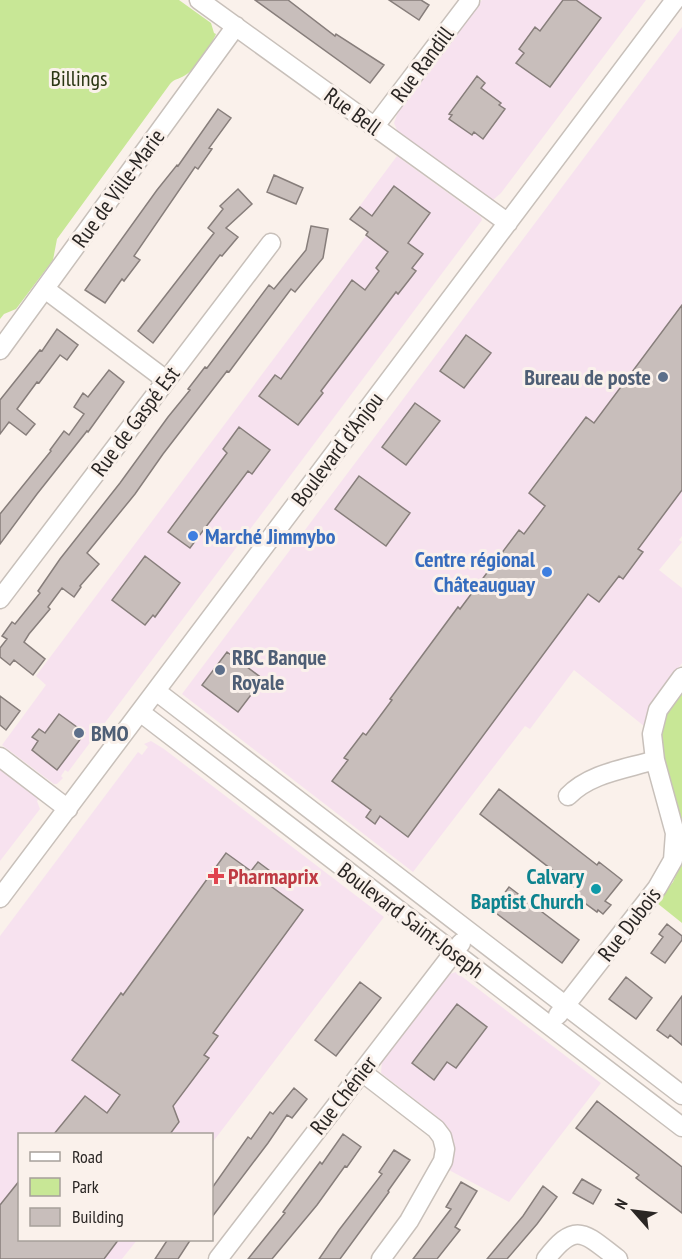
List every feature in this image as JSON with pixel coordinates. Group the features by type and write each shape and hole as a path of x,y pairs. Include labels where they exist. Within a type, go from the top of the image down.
{"street":[{"name":"Rue Bell","path":"199,0 508,223"},
{"name":"Rue Randill","path":"375,126 469,0"},
{"name":"Boulevard d'Anjou","path":"0,898 675,0"},
{"name":"Rue de Ville-Marie","path":"0,350 236,26"},
{"name":"Rue de Gaspé Est","path":"0,599 271,243"},
{"path":"45,289 166,380"},
{"name":"Rue Dubois","path":"550,1026 660,884 673,860 675,833 655,760 652,734 660,707 682,677"},
{"name":"Boulevard Saint-Joseph","path":"156,691 682,1095"},
{"name":"Boulevard Saint-Joseph","path":"140,712 682,1127"},
{"path":"0,757 68,809"},
{"path":"568,796 577,787 591,779 655,760"},
{"path":"243,791 259,770"},
{"path":"386,901 402,880"},
{"name":"Rue Chénier","path":"218,1259 469,932"},
{"path":"362,1072 432,1125 439,1132 445,1149 443,1161 409,1221 381,1259"},
{"path":"546,1259 566,1236 579,1234 593,1240 618,1259"}],"shaded area":[{"path":"482,0 646,0 501,193 493,200 398,132 394,123 398,112"},
{"path":"682,27 682,536 679,540 682,542 659,570 682,588 682,663 655,700 644,726 574,670 530,729 525,726 413,872 182,694"},
{"path":"397,156 482,220 68,772 65,770 61,776 63,778 54,784 2,745 46,685 36,676 368,233 350,219"},
{"path":"151,741 164,749 384,917 213,1142 213,1133 18,1133 18,1241 136,1241 122,1259 0,1259 0,936 138,752 142,755 148,747 144,744"},
{"path":"0,770 39,798 37,801 40,809 0,861"},
{"path":"456,972 601,1083 509,1202 449,1170 455,1148 449,1129 441,1120 381,1073 382,1060 447,975"}],"green space":[{"name":"Billings","path":"0,0 179,0 211,23 216,34 195,67 185,76 170,84 57,239 53,260 16,309 4,314 0,319"},
{"path":"682,691 682,821 666,768 662,740 666,714"},
{"path":"682,861 682,923 657,903 673,882"}],"building":[{"path":"255,0 288,0 335,36 336,34 384,65 370,83"},
{"path":"389,0 421,0 429,5 419,20"},
{"path":"563,0 576,0 601,18 550,87 516,63 524,53 519,49 535,27 540,31"},
{"path":"477,76 485,83 481,88 501,103 499,105 505,109 483,139 474,132 472,135 449,119 452,115 449,114"},
{"path":"218,109 231,118 209,148 212,149 198,169 195,167 134,256 140,260 124,281 122,279 105,303 85,290 157,190 178,166"},
{"path":"274,175 303,188 296,204 267,192"},
{"path":"394,186 430,213 408,243 423,254 412,268 416,271 398,294 396,292 298,425 259,396 275,375 281,379 352,280 365,290 379,271 376,268 388,252 366,235 368,232 350,219 360,207 372,216"},
{"path":"238,189 252,204 226,228 238,237 222,256 220,255 153,343 138,331 214,233 208,228 223,209 220,206"},
{"path":"311,226 328,229 323,258 295,292 291,289 229,372 227,371 163,454 135,494 87,553 99,564 80,586 74,597 62,588 48,607 50,609 29,634 24,642 45,659 33,675 14,660 10,665 0,657 0,648 7,639 2,636 40,593 38,591 60,559 269,285 274,289 306,250"},
{"name":"Centre régional Châteauguay","path":"682,305 682,490 638,549 643,552 623,579 619,576 599,602 588,594 408,837 380,816 375,824 366,817 371,810 332,781 348,760 344,758 363,733 366,735 458,607 460,609 519,530 524,534 545,506 529,493 586,417 594,423"},
{"path":"57,329 78,345 67,360 60,355 17,409 35,424 26,435 9,422 0,434 0,400 40,350 42,351"},
{"path":"466,335 491,353 464,388 440,371"},
{"path":"109,370 124,382 88,432 0,544 0,514 51,451 64,431 69,435 84,414 74,407 83,393 88,397"},
{"path":"415,403 440,421 406,465 382,447"},
{"path":"239,427 270,450 252,474 248,471 190,548 168,532 227,453 223,449"},
{"path":"359,476 410,513 386,546 335,509"},
{"path":"145,556 180,583 155,617 153,615 145,625 112,600"},
{"path":"227,652 263,679 238,712 202,685"},
{"path":"0,696 20,711 6,730 0,725"},
{"path":"59,714 85,733 57,770 32,750 38,741 32,737 39,729 45,733"},
{"path":"499,789 597,865 599,862 622,880 605,901 611,905 603,914 574,895 578,890 480,814"},
{"path":"226,853 251,871 258,862 274,874 268,884 303,910 213,1033 218,1036 204,1055 209,1058 173,1106 179,1122 171,1133 55,1133 85,1096 107,1113 120,1095 72,1060 121,993 123,995"},
{"path":"509,887 579,940 562,963 492,910"},
{"path":"667,924 682,936 682,940 665,963 651,953 663,937 659,934"},
{"path":"626,977 652,998 636,1019 609,999"},
{"path":"360,982 381,998 336,1056 315,1040"},
{"path":"682,996 682,1045 670,1035 668,1038 657,1030"},
{"path":"457,1004 487,1027 456,1068 447,1062 434,1080 412,1063"},
{"path":"294,1088 307,1099 292,1118 287,1115 213,1216 213,1187 248,1137 251,1139 270,1112 273,1114"},
{"path":"597,1101 682,1167 682,1213 636,1178 639,1175 576,1128"},
{"path":"343,1134 361,1147 347,1167 345,1166 317,1205 272,1259 248,1259 285,1213 283,1212"},
{"path":"394,1150 410,1160 389,1192 340,1259 319,1259 382,1174 379,1172"},
{"path":"582,1179 601,1190 593,1204 573,1193"},
{"path":"18,1182 18,1241 118,1241 104,1259 0,1259 0,1205"},
{"path":"461,1182 477,1191 455,1227 460,1230 437,1259 413,1259 451,1209 446,1207"},
{"path":"543,1186 557,1197 537,1224 507,1259 487,1259 523,1216"},
{"path":"167,1241 190,1241 178,1259 155,1259"}],"place":[{"name":"Bureau de poste","path":"663,377"},
{"name":"Marché Jimmybo","path":"193,536"},
{"name":"Centre régional Châteauguay","path":"547,572"},
{"name":"RBC Banque Royale","path":"220,670"},
{"name":"BMO","path":"79,733"},
{"name":"Pharmaprix","path":"216,876"},
{"name":"Calvary Baptist Church","path":"596,889"}]}
